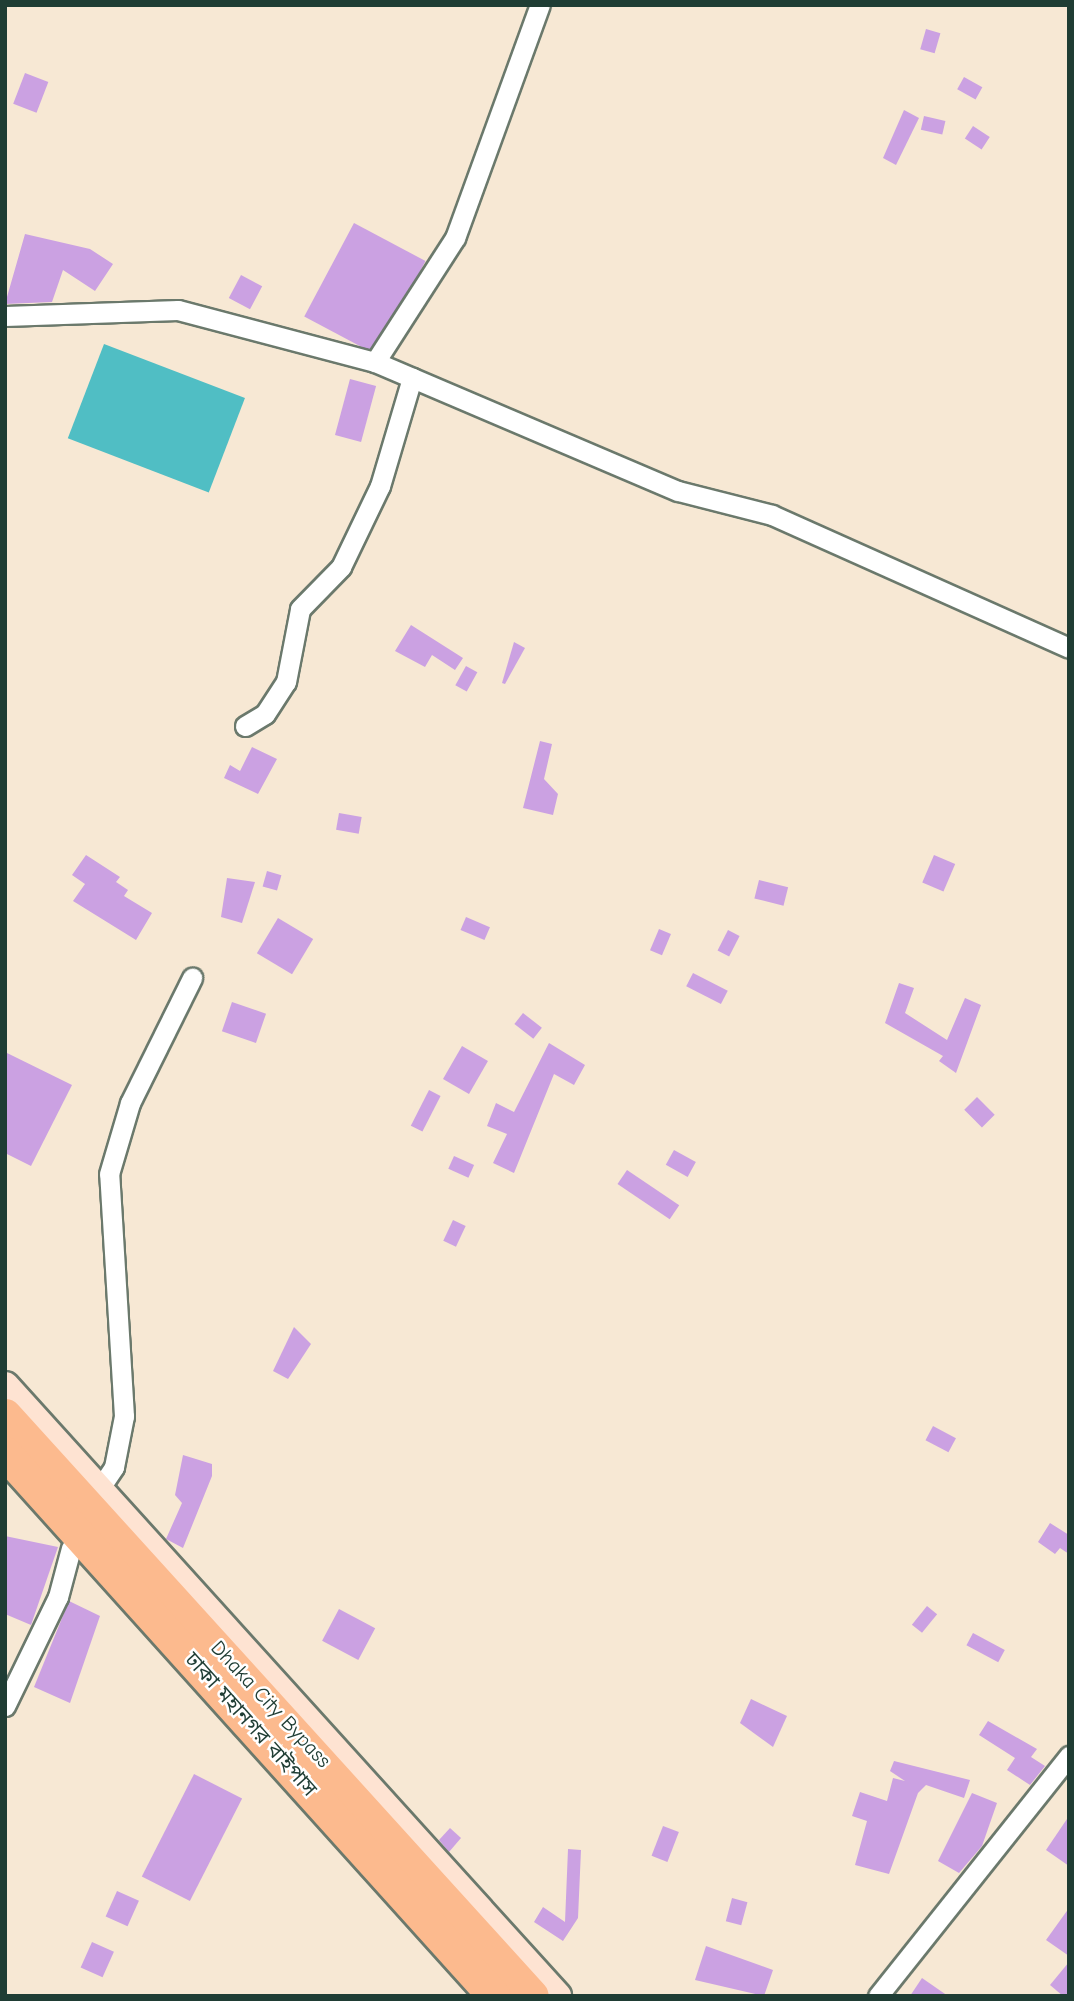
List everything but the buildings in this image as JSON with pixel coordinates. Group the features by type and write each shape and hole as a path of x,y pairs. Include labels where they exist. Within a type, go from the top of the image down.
{"highway":[{"name":"Dhaka City Bypass","path":"5,1415 532,1996"},
{"name":"ঢাকা মহানগর বাইপাস","path":"5,1453 494,1996"}],"main road":[{"path":"5,1387 100,1488 556,1996"},
{"path":"5,1477 474,1996"}],"street":[{"path":"375,362 455,238 540,5"},
{"path":"5,316 178,310 375,362 678,491 772,515 1069,648"},
{"path":"245,726 265,714 286,682 300,610 341,567 380,486 412,378"},
{"path":"100,1488 114,1467 124,1416 109,1174 130,1103 192,978"},
{"path":"5,1706 58,1597 71,1548"},
{"path":"878,1996 1069,1756"}],"water":[{"path":"104,344 245,398 209,492 68,438"}]}
